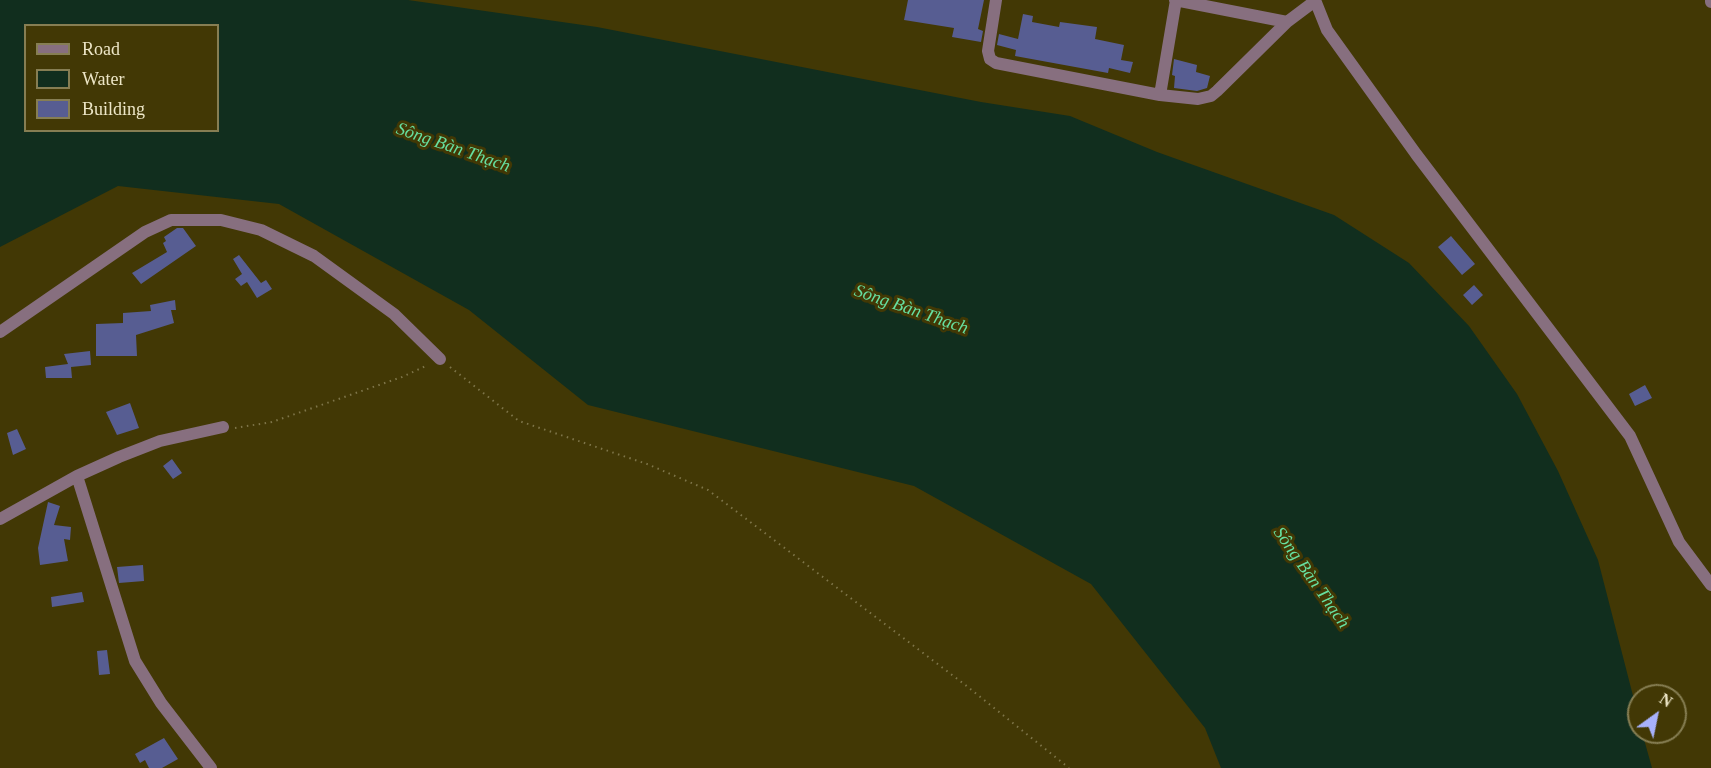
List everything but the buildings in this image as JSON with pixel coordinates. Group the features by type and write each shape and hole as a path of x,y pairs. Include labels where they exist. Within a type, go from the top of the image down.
{"street":[{"path":"996,0 988,51 990,59 996,63 1160,95 1198,99 1211,96 1287,22 1315,0 1327,30 1416,154 1630,436 1679,542 1711,585"},
{"path":"1160,95 1176,0 1287,22"},
{"path":"0,332 145,232 171,220 220,220 261,230 314,256 394,314 440,358"},
{"path":"0,519 77,476 160,441 223,427"},
{"path":"77,476 135,662 160,703 211,768"}],"path":[{"path":"223,427 245,428 272,422 402,378 440,358 519,421 647,464 708,490 964,684 1069,768"}],"water":[{"name":"Sông Bàn Thạch","path":"0,0 408,0 597,27 981,102 1070,116 1157,152 1334,215 1409,263 1469,326 1517,394 1558,471 1598,560 1630,684 1627,684 1627,744 1645,744 1652,768 1221,768 1205,728 1091,584 914,486 588,405 469,310 279,204 118,186 0,247"}]}
